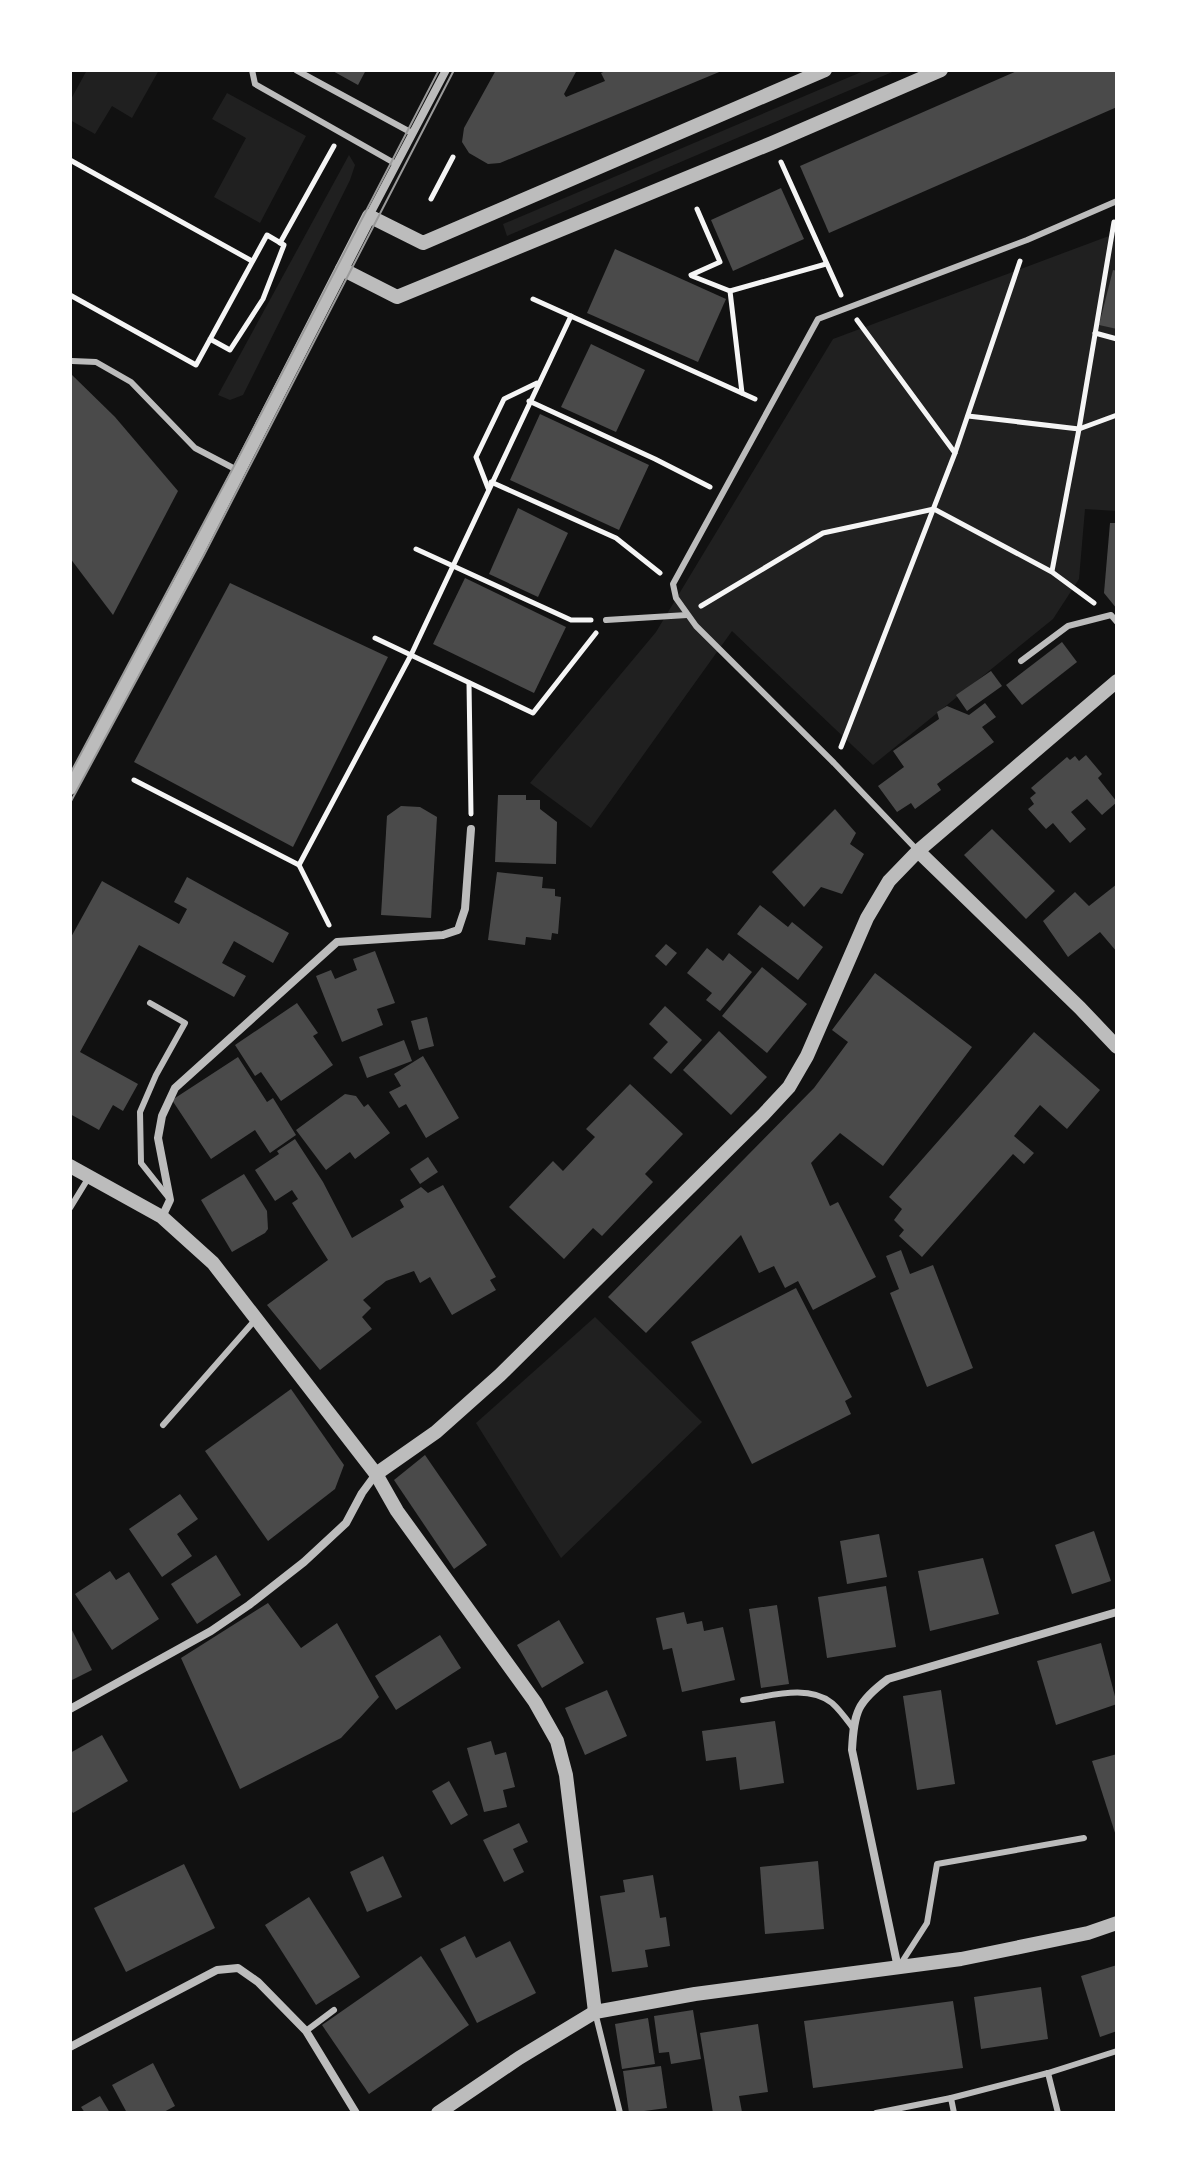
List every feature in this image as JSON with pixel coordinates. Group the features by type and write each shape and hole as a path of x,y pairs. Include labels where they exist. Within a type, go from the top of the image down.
{"street":[{"path":"70,788 239,471 446,70"},
{"path":"369,216 423,243 825,70"},
{"path":"342,269 397,297 941,70"},
{"path":"70,1709 211,1631 249,1605 304,1562 346,1523 376,1474 436,1432 500,1375 789,1087 807,1056 867,918 889,881 918,851 1117,681"},
{"path":"162,1217 170,1200 158,1138 162,1116 175,1088 337,942 443,935 458,930 465,909 471,829"},
{"path":"918,851 1117,1047"},
{"path":"70,1166 162,1217 213,1263 376,1474 397,1511 535,1702 557,1741 566,1775 595,2012"},
{"path":"898,1968 852,1750 857,1712 868,1694 888,1679 1117,1612"},
{"path":"438,2113 519,2058 595,2012 695,1994 961,1959 1088,1933 1117,1923"},
{"path":"70,2047 217,1970 238,1968 258,1982 306,2031 356,2113"}],"lane":[{"path":"252,70 255,84 396,164"},
{"path":"296,70 412,133"},
{"path":"918,851 687,615 676,598 673,584 818,319 1027,240 1117,201"},
{"path":"72,361 96,362 131,382 195,448 239,471"},
{"path":"606,620 687,615"},
{"path":"1021,661 1068,626 1111,615 1117,622"},
{"path":"150,1003 185,1023 156,1075 140,1112 141,1163 170,1200"},
{"path":"70,1208 89,1177"},
{"path":"163,1425 256,1319"},
{"path":"743,1700 811,1693 831,1702 853,1728"},
{"path":"898,1968 927,1923 937,1864 1084,1838"},
{"path":"306,2031 334,2010"},
{"path":"595,2012 620,2113"},
{"path":"876,2113 951,2098 1117,2051"},
{"path":"1048,2073 1058,2113"},
{"path":"951,2098 954,2113"}],"path":[{"path":"280,243 341,133"},
{"path":"772,143 848,308 955,453"},
{"path":"431,199 453,157"},
{"path":"70,160 252,261"},
{"path":"697,209 720,262 691,275 730,291 826,264"},
{"path":"1052,572 1115,216"},
{"path":"70,295 196,365 210,339 252,261 267,235 284,245 263,299 230,350 210,339"},
{"path":"834,763 955,453 1027,240"},
{"path":"730,291 742,393"},
{"path":"533,299 770,406"},
{"path":"299,865 411,655 571,316"},
{"path":"1095,333 1117,339"},
{"path":"488,489 476,457 504,399 538,382"},
{"path":"529,401 721,493"},
{"path":"968,416 1079,429 1117,415"},
{"path":"491,482 616,538 673,584"},
{"path":"687,615 823,533 934,509 1052,572 1111,615"},
{"path":"416,549 571,620"},
{"path":"375,638 533,713 606,620"},
{"path":"469,683 471,829"},
{"path":"134,780 299,865 337,942"}],"shaded area":[{"path":"87,70 159,70 132,118 112,106 95,134 70,120 70,101"},
{"path":"866,70 897,70 507,236 503,224"},
{"path":"227,93 306,136 260,223 214,197 246,138 212,119"},
{"path":"349,155 355,165 350,180 243,395 230,400 218,395"},
{"path":"1117,233 1117,511 1085,509 1079,579 1053,619 873,765 732,631 591,828 530,783 656,632 833,339"},
{"path":"595,1317 702,1422 561,1558 476,1423"}],"building":[{"path":"331,70 366,70 358,85"},
{"path":"496,70 577,70 564,94 566,97 605,81 601,73 608,70 724,70 500,163 488,164 469,153 462,142 464,128"},
{"path":"1019,70 1117,70 1117,107 829,233 800,166"},
{"path":"781,188 804,239 733,271 711,220"},
{"path":"615,249 726,299 698,362 587,313"},
{"path":"1113,270 1117,271 1117,329 1099,325"},
{"path":"591,344 645,370 616,432 561,407"},
{"path":"70,373 115,417 178,491 113,615 70,558"},
{"path":"540,414 649,465 619,530 510,480"},
{"path":"518,508 568,533 538,597 489,574"},
{"path":"1110,523 1117,523 1117,609 1104,593"},
{"path":"465,578 566,627 534,693 433,644"},
{"path":"230,583 388,657 293,847 134,762"},
{"path":"1062,642 1077,662 1022,705 1006,685"},
{"path":"991,671 1002,686 967,711 956,695"},
{"path":"985,703 996,717 982,727 994,742 937,784 941,790 915,809 911,803 897,812 878,786 904,767 893,751 939,719 937,712 947,706 969,715"},
{"path":"1086,755 1102,774 1098,778 1117,802 1102,815 1087,799 1071,812 1086,829 1070,843 1053,823 1046,829 1028,809 1034,804 1030,798 1036,793 1031,788 1067,757 1070,760 1075,756 1079,761"},
{"path":"498,795 526,795 526,800 540,800 540,809 557,822 556,864 495,862"},
{"path":"401,806 420,807 437,817 431,918 381,915 387,816"},
{"path":"835,809 856,833 850,844 864,854 842,894 821,887 804,907 772,872"},
{"path":"992,829 1055,891 1026,919 964,855"},
{"path":"497,872 543,877 542,888 555,889 555,896 561,897 558,934 552,933 551,940 526,937 525,945 488,940"},
{"path":"187,877 289,933 273,963 234,941 222,963 246,976 234,997 139,945 80,1052 138,1084 123,1111 113,1105 99,1130 70,1114 70,939 102,881 179,924 187,909 174,902"},
{"path":"1117,884 1117,952 1100,932 1068,957 1043,921 1075,892 1089,906"},
{"path":"760,905 788,927 792,922 823,947 798,980 737,934"},
{"path":"666,944 677,953 666,966 655,956"},
{"path":"707,948 723,961 729,953 752,972 720,1011 706,1000 712,993 687,973"},
{"path":"375,951 395,1003 377,1009 383,1025 342,1042 316,976 331,970 335,979 357,970 353,959"},
{"path":"762,967 807,1004 767,1053 722,1016"},
{"path":"875,973 972,1047 883,1166 840,1133 811,1163 830,1206 838,1202 876,1277 813,1310 798,1281 785,1288 774,1266 759,1273 741,1235 646,1333 608,1297 814,1088 848,1042 832,1030"},
{"path":"297,1003 318,1033 313,1036 333,1065 281,1101 261,1072 255,1076 235,1045"},
{"path":"665,1006 702,1040 671,1074 653,1058 668,1042 649,1024"},
{"path":"427,1017 434,1046 419,1050 411,1021"},
{"path":"719,1031 767,1077 731,1115 683,1070"},
{"path":"1034,1032 1100,1090 1067,1129 1040,1105 1014,1136 1034,1153 1024,1164 1013,1154 922,1257 899,1236 904,1230 894,1220 902,1209 889,1197"},
{"path":"404,1040 412,1061 367,1078 359,1057"},
{"path":"423,1056 459,1118 426,1138 406,1104 399,1108 389,1092 401,1086 394,1074"},
{"path":"238,1057 267,1102 273,1098 296,1135 270,1153 255,1130 211,1159 172,1100"},
{"path":"630,1084 683,1134 645,1174 653,1182 602,1236 593,1228 564,1259 509,1207 553,1161 563,1171 595,1137 586,1129"},
{"path":"345,1094 356,1096 364,1107 368,1104 390,1133 355,1159 350,1152 326,1170 296,1130"},
{"path":"295,1139 323,1182 352,1238 404,1207 400,1200 421,1187 428,1193 443,1185 496,1277 490,1280 496,1290 452,1315 430,1277 420,1283 414,1271 386,1281 363,1300 371,1308 362,1317 372,1329 320,1370 267,1305 328,1260 292,1203 298,1199 292,1190 275,1201 255,1170"},
{"path":"428,1157 438,1172 420,1184 410,1169"},
{"path":"244,1174 267,1211 268,1229 232,1252 201,1200"},
{"path":"901,1250 910,1274 933,1265 973,1368 927,1387 890,1293 899,1289 886,1256"},
{"path":"796,1288 852,1397 845,1401 851,1414 752,1464 691,1342"},
{"path":"291,1389 344,1465 335,1489 268,1541 205,1451"},
{"path":"425,1455 487,1545 454,1569 394,1480"},
{"path":"180,1494 198,1519 177,1534 192,1556 162,1577 129,1529"},
{"path":"1094,1531 1111,1581 1072,1594 1055,1545"},
{"path":"879,1534 887,1577 847,1584 840,1541"},
{"path":"216,1555 241,1595 197,1624 171,1584"},
{"path":"983,1558 999,1614 930,1631 918,1571"},
{"path":"110,1571 116,1580 129,1572 159,1619 112,1650 75,1594"},
{"path":"886,1586 896,1647 827,1658 818,1597"},
{"path":"268,1603 301,1648 337,1623 379,1697 341,1738 240,1789 181,1658"},
{"path":"777,1605 789,1684 761,1688 749,1609"},
{"path":"684,1612 687,1624 702,1621 704,1631 723,1627 735,1680 682,1692 672,1648 663,1650 656,1618"},
{"path":"559,1620 584,1663 542,1688 517,1645"},
{"path":"70,1626 92,1670 70,1681"},
{"path":"440,1635 461,1668 396,1710 375,1676"},
{"path":"1101,1643 1117,1704 1056,1725 1037,1661"},
{"path":"607,1690 627,1736 585,1755 565,1708"},
{"path":"941,1690 955,1784 917,1790 903,1696"},
{"path":"775,1721 784,1783 740,1790 736,1757 706,1761 702,1731"},
{"path":"102,1735 128,1781 73,1813 70,1808 70,1753"},
{"path":"491,1741 495,1755 506,1752 515,1787 503,1790 507,1807 484,1812 467,1748"},
{"path":"1117,1754 1117,1836 1116,1836 1092,1761"},
{"path":"449,1781 468,1815 451,1825 432,1791"},
{"path":"519,1823 528,1842 513,1849 524,1872 504,1882 483,1840"},
{"path":"383,1856 402,1897 367,1912 350,1872"},
{"path":"818,1861 824,1929 765,1934 760,1867"},
{"path":"184,1864 215,1928 126,1972 94,1908"},
{"path":"653,1875 660,1918 666,1917 670,1946 645,1950 648,1967 612,1972 600,1896 625,1892 623,1880"},
{"path":"309,1897 360,1977 316,2005 265,1925"},
{"path":"465,1936 476,1958 510,1941 536,1993 477,2023 440,1949"},
{"path":"421,1956 469,2025 369,2094 322,2025"},
{"path":"1117,1965 1117,2031 1100,2037 1081,1976"},
{"path":"1041,1987 1048,2039 981,2049 974,1997"},
{"path":"953,2001 963,2068 813,2088 804,2021"},
{"path":"693,2010 701,2059 671,2064 669,2052 659,2053 654,2016"},
{"path":"648,2018 655,2064 622,2069 615,2024"},
{"path":"758,2024 768,2092 739,2096 742,2112 713,2113 700,2033"},
{"path":"153,2063 175,2106 162,2113 127,2113 112,2085"},
{"path":"661,2066 667,2108 629,2113 623,2071"},
{"path":"100,2096 110,2113 85,2113 81,2107"}],"tram line":[{"path":"70,774 439,70"},
{"path":"70,803 204,555 454,70"}]}
